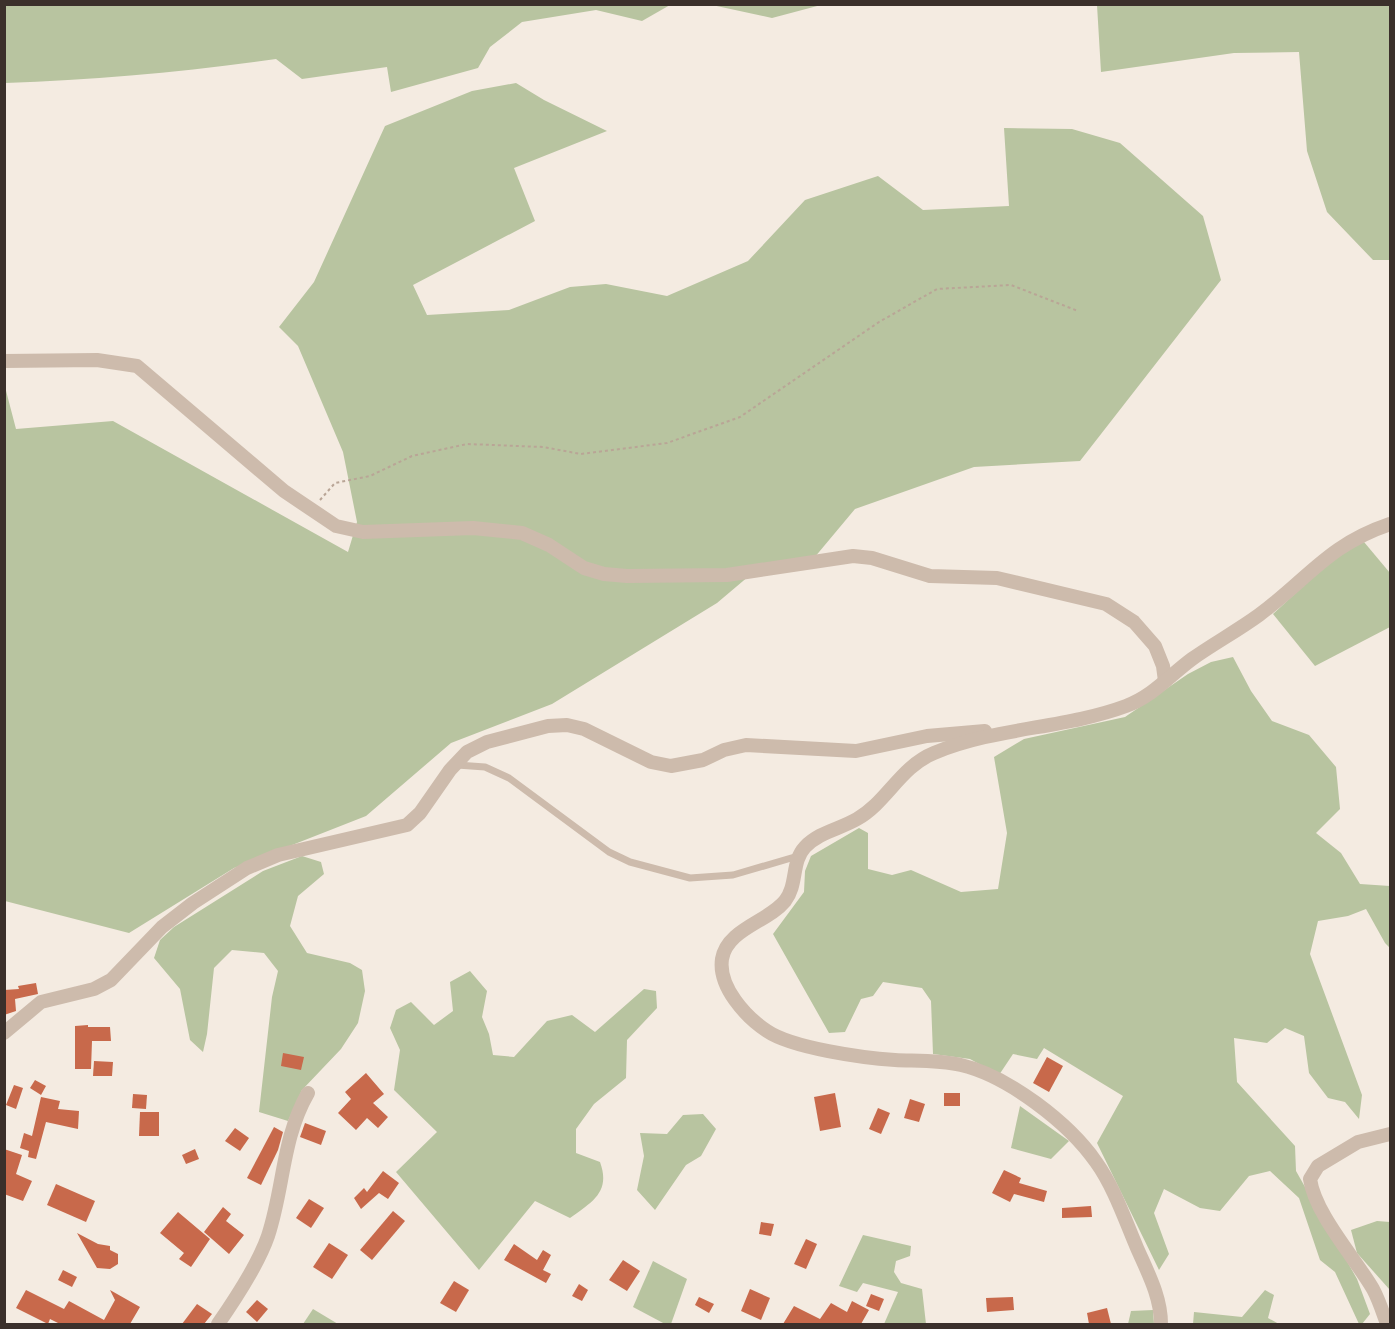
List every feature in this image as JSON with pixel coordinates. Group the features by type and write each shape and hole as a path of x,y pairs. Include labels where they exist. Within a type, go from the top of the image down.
{"street":[{"path":"4,361 97,360 137,366 312,513 336,526 363,532 473,528 522,533 537,538 584,568 604,574 659,577 727,574 853,556 872,558 930,576 997,578 1106,604 1134,622 1155,646 1163,666 1165,681"},
{"path":"1161,1324 1161,1313 1152,1282 1099,1166 1077,1140 1032,1100 1001,1082 959,1064 880,1059 790,1042 769,1033 746,1015 723,977 721,962 725,949 734,938 785,901 793,886 798,856 808,843 870,809 913,764 934,753 999,733 1102,713 1127,706 1152,694 1191,660 1261,613 1342,545 1367,532 1390,524"},
{"path":"4,1033 41,1002 94,989 111,980 162,927 193,903 248,868 278,855 407,825 420,813 454,765 467,752 487,742 548,726 567,725 584,729 651,762 671,766 703,760 724,750 746,745 856,751 927,736 999,733"},
{"path":"218,1324 268,1237 288,1140 296,1113 308,1093"},
{"path":"1387,1324 1374,1290 1340,1241 1312,1189 1310,1179 1318,1166 1358,1142 1390,1134"}],"lane":[{"path":"454,765 485,767 509,778 609,852 630,862 690,878 733,875 798,856"}],"path":[{"path":"312,513 321,497 335,483 370,476 412,456 467,444 591,453 667,443 740,417 879,322 937,289 1011,285 1078,311"}],"green space":[{"path":"4,5 670,5 642,21 596,10 522,22 490,47 478,68 391,92 387,67 302,79 276,59 140,75 5,83"},
{"path":"712,5 821,5 772,18"},
{"path":"1097,5 1390,5 1390,260 1373,260 1327,212 1307,151 1299,52 1234,53 1101,72"},
{"path":"516,83 544,100 607,131 514,168 535,221 413,285 427,315 509,310 570,287 606,284 667,296 748,261 805,200 878,176 923,210 1009,206 1004,128 1072,129 1120,143 1203,216 1221,280 1080,461 974,467 855,509 809,564 762,565 717,603 552,704 451,743 366,816 234,868 129,933 5,901 4,383 16,429 113,421 348,552 357,522 343,452 298,346 279,327 314,282 385,126 472,91"},
{"path":"1364,542 1390,573 1390,627 1315,666 1273,614 1337,555"},
{"path":"1233,657 1251,691 1272,721 1309,735 1336,767 1340,809 1316,833 1341,853 1360,884 1390,886 1390,948 1366,909 1348,916 1318,921 1310,954 1362,1095 1359,1119 1345,1102 1328,1098 1309,1073 1304,1036 1285,1028 1267,1043 1234,1038 1237,1082 1295,1146 1296,1171 1357,1279 1370,1314 1362,1324 1359,1324 1335,1272 1320,1260 1299,1198 1270,1171 1249,1176 1220,1211 1200,1208 1164,1189 1154,1213 1169,1254 1159,1270 1097,1143 1123,1096 1044,1048 1037,1059 1013,1054 999,1075 970,1059 933,1054 931,1001 922,988 883,982 873,996 861,999 845,1032 829,1033 773,934 804,892 805,871 811,856 859,828 868,833 868,869 892,875 911,870 961,892 998,889 1007,833 994,757 1024,739 1125,717 1188,674 1211,662"},
{"path":"302,856 321,862 324,874 298,896 290,926 307,953 350,963 362,970 365,991 358,1023 341,1049 302,1090 288,1121 259,1112 272,997 278,971 264,953 232,950 214,968 203,1052 190,1040 180,989 154,958 160,940 174,927 263,871"},
{"path":"470,971 487,991 482,1017 489,1034 493,1055 514,1057 547,1021 572,1015 595,1032 644,989 656,991 657,1008 627,1040 626,1078 594,1104 576,1129 576,1153 600,1162 603,1181 597,1195 586,1207 570,1218 535,1201 479,1270 396,1172 437,1132 394,1090 400,1050 390,1028 396,1010 411,1002 434,1025 453,1011 450,982"},
{"path":"1020,1106 1069,1141 1051,1159 1011,1148"},
{"path":"703,1114 716,1129 701,1156 686,1165 655,1210 637,1190 644,1156 640,1133 667,1134 683,1115"},
{"path":"1377,1221 1390,1222 1390,1290 1357,1253 1351,1230"},
{"path":"863,1235 911,1246 910,1256 896,1261 894,1272 901,1283 922,1289 926,1324 884,1324 898,1292 863,1283 857,1292 839,1286"},
{"path":"653,1261 687,1279 671,1324 665,1324 633,1307"},
{"path":"1265,1290 1274,1295 1268,1318 1279,1324 1193,1324 1194,1312 1242,1317"},
{"path":"313,1309 338,1324 303,1324"},
{"path":"1153,1310 1154,1324 1128,1324 1131,1311"}],"building":[{"path":"36,983 38,994 15,999 16,1011 4,1015 4,990 19,989 18,986"},
{"path":"88,1025 88,1027 110,1027 111,1041 92,1041 91,1069 75,1069 75,1026"},
{"path":"283,1053 304,1057 301,1070 281,1066"},
{"path":"1047,1057 1063,1066 1049,1092 1033,1083"},
{"path":"94,1061 113,1062 112,1076 93,1076"},
{"path":"366,1073 384,1094 373,1103 388,1117 378,1128 367,1118 356,1130 338,1113 351,1099 345,1092"},
{"path":"35,1080 46,1086 41,1095 30,1088"},
{"path":"14,1085 23,1088 16,1109 6,1105"},
{"path":"835,1093 841,1127 820,1131 814,1097"},
{"path":"944,1093 960,1093 960,1106 944,1106"},
{"path":"133,1094 147,1095 146,1109 132,1108"},
{"path":"41,1097 60,1101 58,1109 79,1111 78,1129 46,1122 36,1159 28,1157 29,1151 20,1148 24,1133 32,1136"},
{"path":"910,1099 925,1104 919,1122 904,1118"},
{"path":"878,1108 890,1113 881,1134 869,1129"},
{"path":"140,1112 159,1112 159,1136 139,1136"},
{"path":"305,1123 326,1131 321,1145 300,1137"},
{"path":"274,1127 283,1132 278,1150 261,1185 247,1178"},
{"path":"235,1128 249,1138 240,1151 225,1141"},
{"path":"4,1149 22,1155 16,1174 32,1181 23,1201 4,1194"},
{"path":"195,1149 199,1159 186,1164 182,1155"},
{"path":"1004,1170 1021,1178 1019,1183 1047,1191 1044,1202 1014,1194 1010,1202 992,1193"},
{"path":"383,1171 399,1183 388,1199 379,1193 361,1209 354,1198 364,1188 367,1192"},
{"path":"56,1184 95,1201 86,1222 47,1205"},
{"path":"309,1199 324,1208 311,1228 296,1218"},
{"path":"1091,1206 1092,1217 1062,1218 1062,1208"},
{"path":"223,1207 231,1214 226,1221 244,1235 229,1254 204,1232"},
{"path":"393,1211 405,1221 372,1260 360,1250"},
{"path":"178,1212 210,1239 191,1267 179,1259 184,1253 160,1233"},
{"path":"761,1222 774,1224 771,1236 759,1234"},
{"path":"77,1233 98,1244 110,1246 110,1250 118,1254 118,1264 110,1269 97,1268"},
{"path":"806,1239 817,1244 806,1269 794,1264"},
{"path":"329,1243 348,1255 332,1279 313,1267"},
{"path":"514,1244 537,1260 543,1250 551,1255 543,1270 551,1274 546,1283 504,1260"},
{"path":"623,1260 640,1271 627,1291 609,1280"},
{"path":"63,1270 77,1277 72,1287 58,1280"},
{"path":"454,1281 469,1290 456,1312 440,1303"},
{"path":"579,1284 588,1290 582,1301 572,1296"},
{"path":"750,1289 770,1298 761,1320 741,1311"},
{"path":"26,1290 64,1309 69,1301 104,1320 115,1300 110,1290 140,1307 130,1324 60,1324 50,1319 48,1324 16,1308"},
{"path":"871,1294 884,1299 879,1311 866,1306"},
{"path":"699,1297 714,1304 709,1313 695,1305"},
{"path":"1013,1297 1014,1310 987,1312 986,1298"},
{"path":"257,1300 268,1309 257,1322 246,1312"},
{"path":"852,1301 869,1310 861,1324 783,1324 794,1306 820,1319 831,1303 847,1312"},
{"path":"197,1304 212,1314 204,1324 182,1324"},
{"path":"1107,1308 1111,1324 1089,1324 1087,1313"}]}
